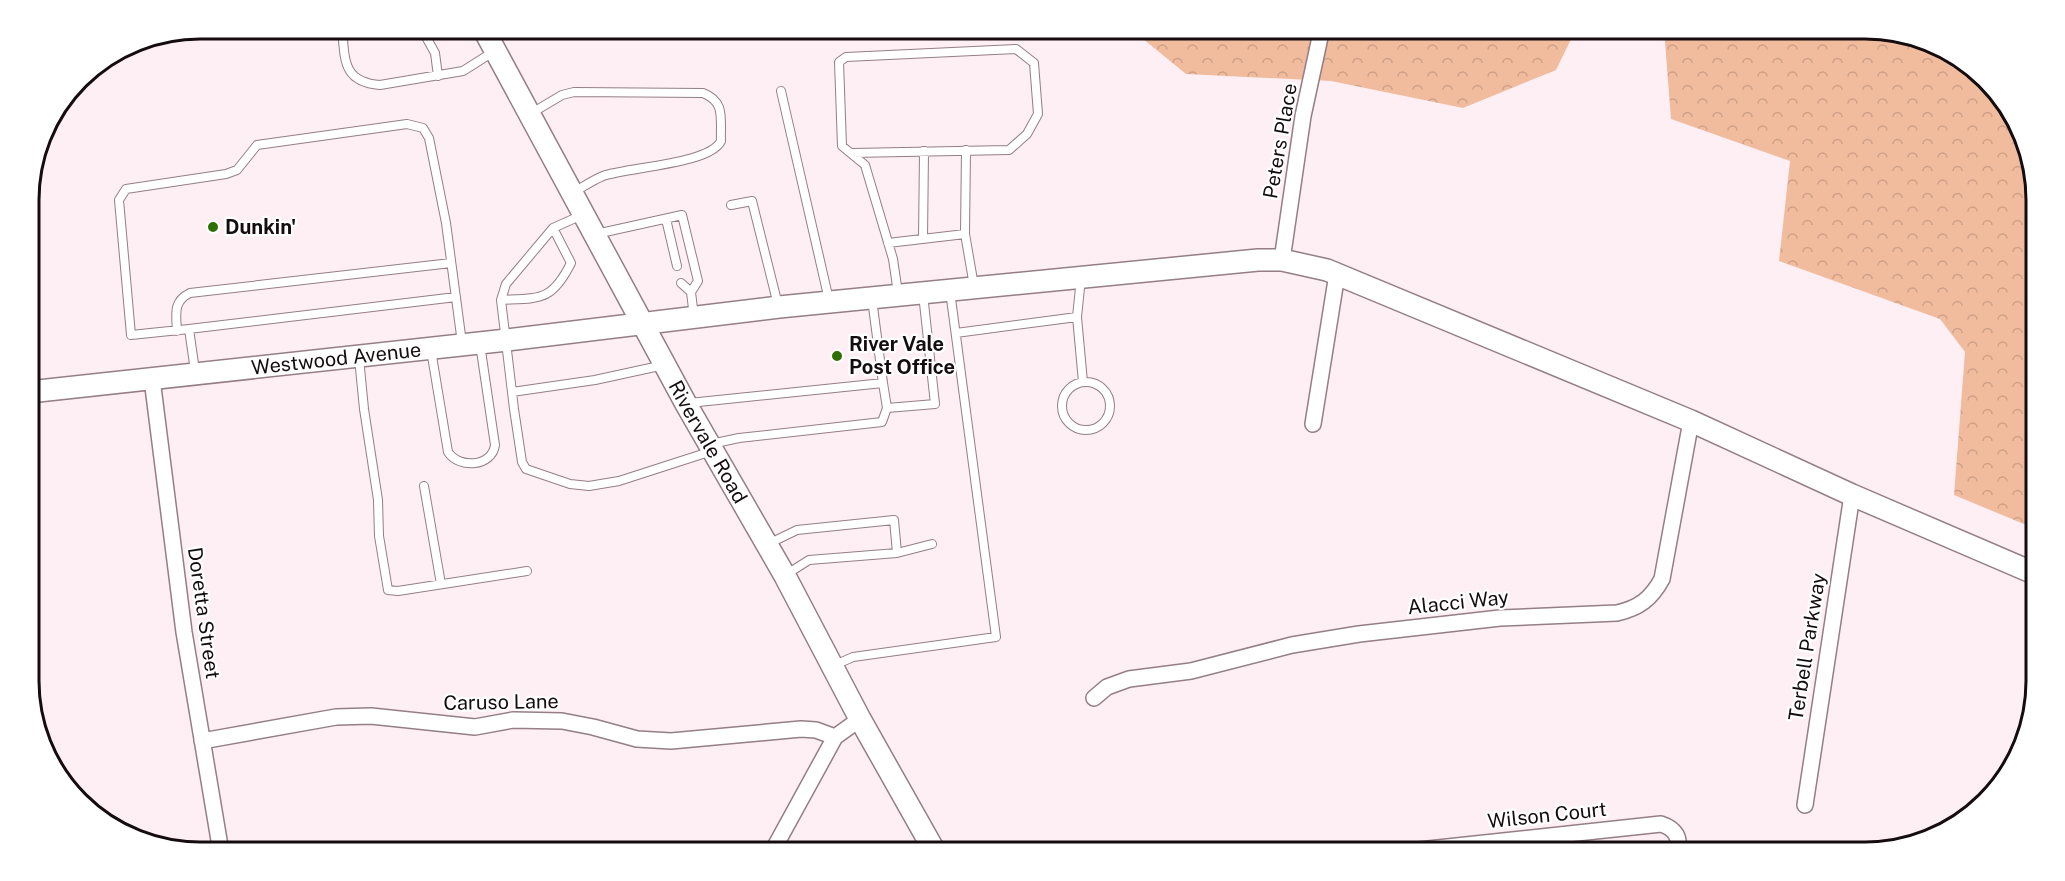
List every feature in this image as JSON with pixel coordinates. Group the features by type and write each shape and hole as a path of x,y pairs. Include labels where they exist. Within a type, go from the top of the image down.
{"street":[{"name":"Rivervale Road","path":"489,39 686,404 785,576 860,719 929,842"},
{"name":"Peters Place","path":"1282,260 1303,116 1320,39"},
{"name":"Westwood Avenue","path":"39,391 507,340 779,307 1258,260 1282,260 1309,265 1337,274 1691,421 1852,495 2026,570"},
{"path":"1313,424 1337,274"},
{"name":"Doretta Street","path":"152,379 184,632 219,842"},
{"name":"Alacci Way","path":"1094,698 1107,687 1130,679 1191,671 1292,645 1359,634 1500,618 1617,613 1632,610 1645,603 1655,592 1662,579 1691,421"},
{"name":"Terbell Parkway","path":"1804,805 1852,495"},
{"name":"Caruso Lane","path":"202,741 336,717 371,716 475,727 513,720 562,721 637,739 671,741 801,729 816,730 835,737"},
{"path":"777,842 835,737 860,719"},
{"name":"Wilson Court","path":"1493,842 1661,824 1670,827 1676,833 1679,842"}],"lane":[{"path":"343,39 346,64 351,74 358,80 380,85 463,71 495,51"},
{"path":"427,39 435,53 438,76"},
{"path":"852,153 1008,150 1027,134 1038,114 1034,63 1016,49 846,57 839,62 840,141 842,146 865,165 893,259 898,295"},
{"path":"781,91 830,302"},
{"path":"530,114 562,95 574,92 703,93 714,97 719,104 722,141 714,150 695,158 626,170 601,177 572,192"},
{"path":"431,348 448,453 453,459 469,464 481,462 490,457 495,445 471,344 456,297 446,223 429,138 423,128 407,124 257,146 237,170 226,174 126,189 120,196 131,335 456,297"},
{"path":"966,150 965,234 975,288"},
{"path":"923,239 924,151"},
{"path":"731,205 752,201 779,307"},
{"path":"584,214 553,228 506,284 501,300 522,462 526,469 570,484 589,486 619,481 740,438 882,422 887,408 871,298"},
{"path":"595,235 682,215 698,281 691,292 694,318"},
{"path":"666,219 677,266"},
{"path":"501,300 542,297 555,290 571,263 553,228"},
{"path":"888,243 965,234"},
{"path":"177,331 176,306 183,296 190,293 452,262"},
{"path":"1081,277 1077,317 1083,382"},
{"path":"681,284 691,292"},
{"path":"833,666 853,657 996,637 950,290"},
{"path":"887,408 935,404 923,293"},
{"path":"956,333 1077,317"},
{"path":"189,329 195,375"},
{"path":"359,356 364,409 378,500 379,537 388,590 398,591 527,571"},
{"path":"512,392 595,380 665,364"},
{"path":"1083,382 1099,386 1109,399 1110,407 1104,422 1090,429 1074,426 1064,415 1062,408 1065,394 1076,384 1083,382"},
{"path":"686,404 883,384"},
{"path":"424,486 441,584"},
{"path":"767,544 797,530 894,520 897,553"},
{"path":"785,576 809,560 897,553 932,544"}],"green space":[{"path":"1143,39 1571,39 1556,70 1463,108 1331,81 1186,74"},
{"path":"1665,39 1876,39 1897,42 1927,51 1946,61 1963,72 1993,102 2014,138 2025,179 2026,525 1954,495 1965,352 1940,319 1779,261 1790,161 1671,119"}],"place":[{"name":"Dunkin'","path":"213,227"},
{"name":"River Vale Post Office","path":"837,356"}]}
